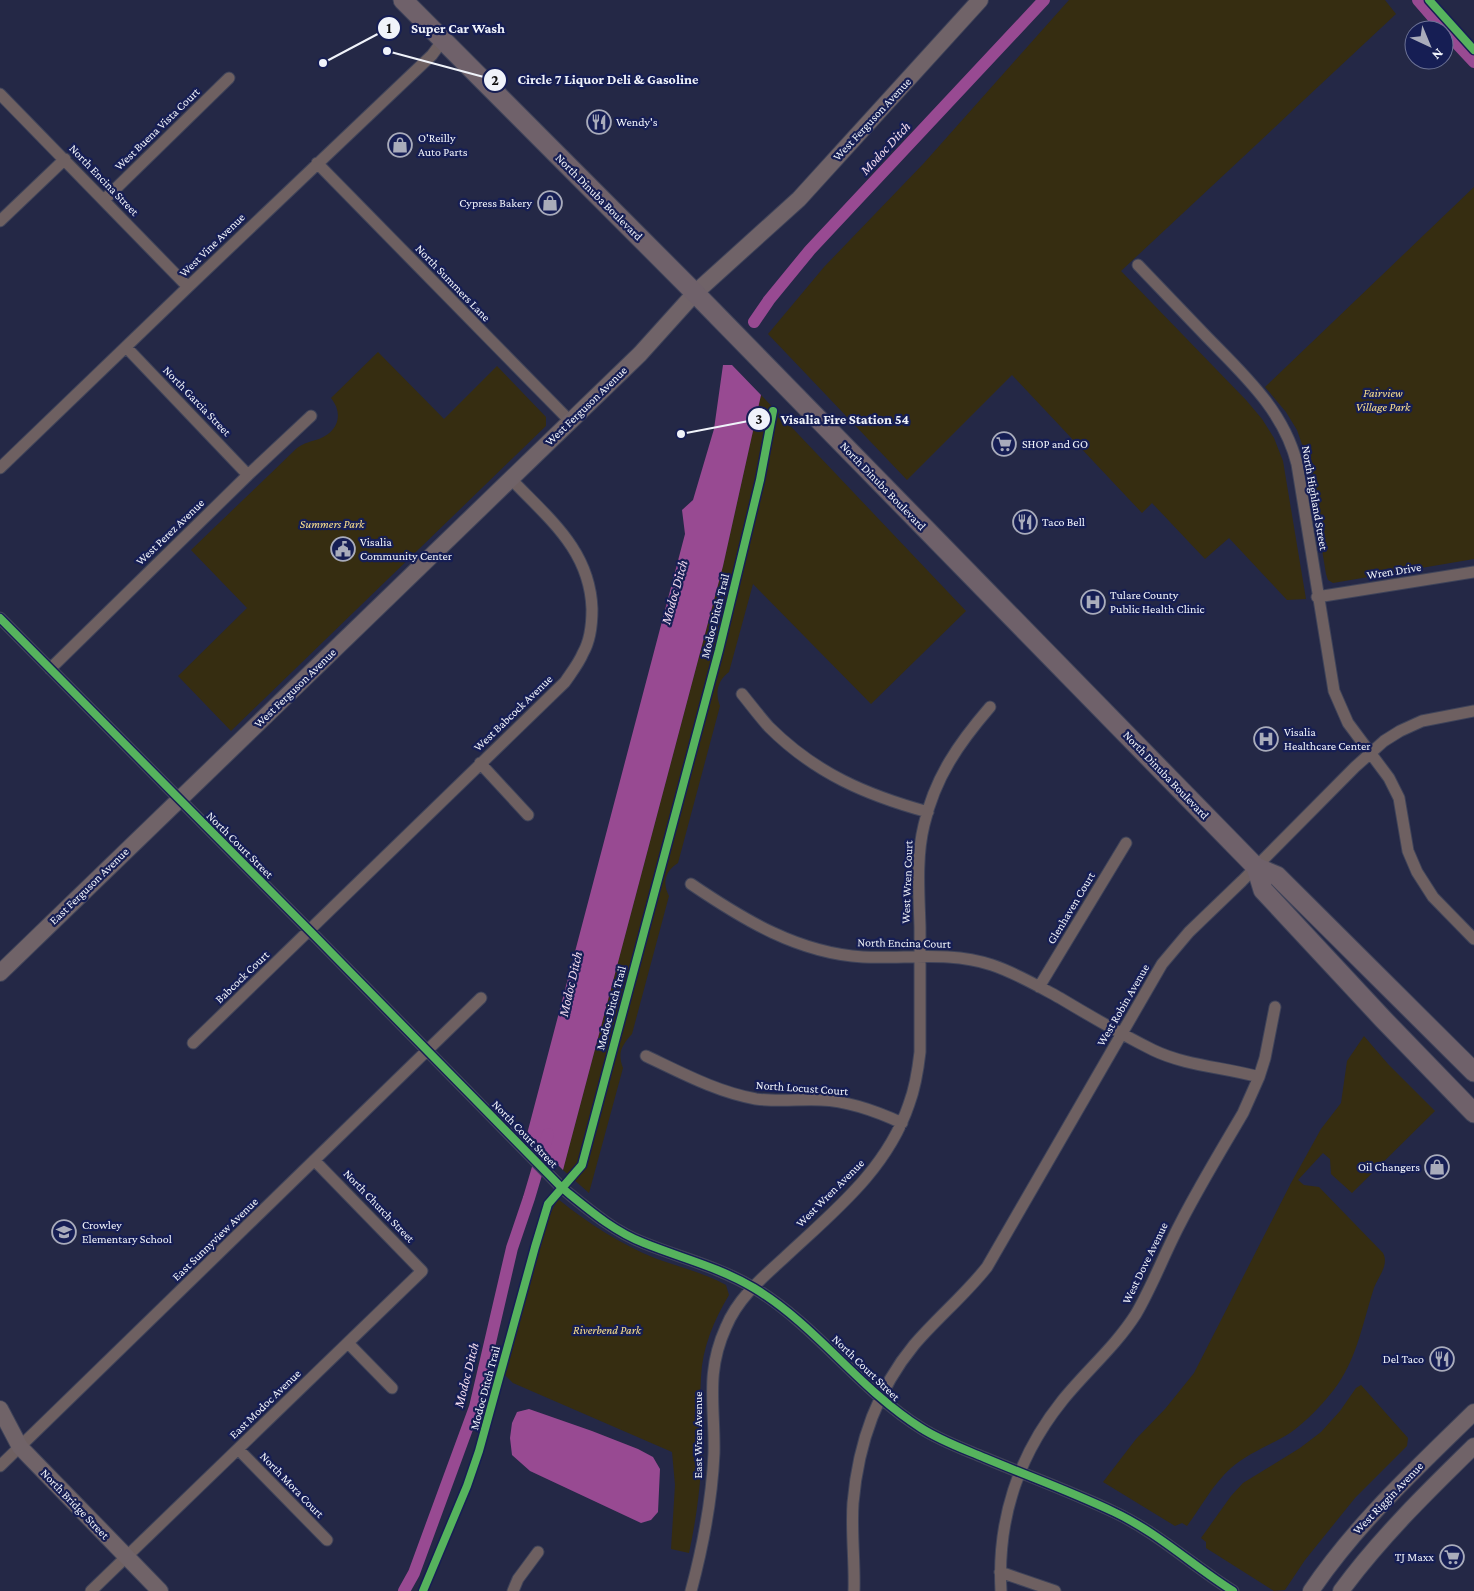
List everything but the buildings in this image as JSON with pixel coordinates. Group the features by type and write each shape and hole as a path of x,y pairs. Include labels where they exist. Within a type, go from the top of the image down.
{"main road":[{"name":"North Dinuba Boulevard","path":"403,0 695,294 1256,867 1277,876 1474,1072"},
{"name":"North Dinuba Boulevard","path":"1256,867 1263,890 1383,1020 1474,1113"}],"street":[{"name":"West Ferguson Avenue","path":"179,800 640,354 695,294 799,199 980,0"},
{"name":"West Vine Avenue","path":"0,468 432,55 443,40"},
{"name":"West Buena Vista Court","path":"104,200 229,78"},
{"name":"North Encina Street","path":"0,94 188,287"},
{"path":"0,221 65,160"},
{"name":"North Summers Lane","path":"317,163 570,422"},
{"name":"North Highland Street","path":"1138,265 1262,395 1282,424 1292,444 1297,464 1334,691 1348,723 1389,778 1398,798 1408,851 1416,872 1433,897 1474,939"},
{"name":"North Garcia Street","path":"126,347 248,475"},
{"name":"West Perez Avenue","path":"50,669 311,416"},
{"name":"West Babcock Avenue","path":"310,931 565,682 584,653 592,620 591,591 583,565 568,539 511,479"},
{"name":"Wren Drive","path":"1318,597 1474,572"},
{"name":"North Court Street","path":"0,618 555,1181 606,1223 642,1242 721,1270 753,1287 776,1302 804,1325 880,1398 904,1418 936,1437 1102,1506 1129,1520 1233,1591"},
{"path":"742,694 769,726 814,764 852,786 874,796 928,812"},
{"name":"West Wren Court","path":"920,956 920,871 924,826 939,781 952,755 965,736 990,707"},
{"name":"West Robin Avenue","path":"854,1591 853,1505 857,1469 865,1438 880,1398 889,1381 914,1346 970,1288 987,1267 1162,964 1175,946 1384,741 1422,721 1474,711"},
{"path":"480,764 528,815"},
{"name":"East Ferguson Avenue","path":"0,973 179,800"},
{"name":"Glenhaven Court","path":"1039,987 1126,843"},
{"name":"North Encina Court","path":"691,884 746,920 802,946 857,956 954,957 991,965 1039,987 1154,1050 1174,1058 1259,1077"},
{"name":"Babcock Court","path":"193,1043 310,931"},
{"name":"West Wren Avenue","path":"753,1287 865,1180 890,1146 902,1123 910,1104 920,1052 920,956"},
{"name":"East Sunnyview Avenue","path":"0,1466 482,998"},
{"name":"West Dove Avenue","path":"1001,1591 1000,1572 1003,1527 1012,1494 1028,1453 1051,1416 1107,1353 1136,1314 1181,1222 1243,1113 1265,1058 1275,1006"},
{"name":"North Locust Court","path":"646,1056 703,1084 737,1095 774,1101 822,1100 839,1102 872,1110 902,1123"},
{"name":"North Church Street","path":"315,1161 422,1271"},
{"name":"East Modoc Avenue","path":"91,1591 422,1271"},
{"name":"East Wren Avenue","path":"691,1591 701,1553 708,1514 714,1453 711,1398 714,1361 729,1320 741,1300 753,1287"},
{"path":"348,1343 392,1388"},
{"name":"North Bridge Street","path":"0,1409 20,1447 160,1591"},
{"name":"West Riggin Avenue","path":"1311,1591 1355,1533 1400,1483 1474,1412"},
{"name":"West Riggin Avenue","path":"1341,1591 1366,1557 1474,1446"},
{"name":"North Mora Court","path":"238,1449 327,1540"},
{"path":"1324,1591 1369,1531 1400,1483"},
{"path":"513,1591 518,1579 538,1552"},
{"path":"1000,1572 1054,1591"}],"green space":[{"path":"1069,0 1385,0 1396,14 1121,271 1246,400 1262,419 1274,438 1283,461 1306,599 1287,600 1229,538 1205,559 1152,503 1142,513 1012,375 907,480 768,334 824,267 924,163"},
{"name":"Fairview Village Park","path":"1474,187 1474,559 1333,583 1328,580 1326,574 1304,450 1297,430 1286,412 1265,387"},
{"name":"Summers Park","path":"378,352 444,419 497,366 546,417 546,426 231,731 178,676 247,608 191,550 297,448 331,432 335,427 338,416 335,404 331,398"},
{"path":"761,395 966,611 871,704 753,584 729,672 722,679 718,688 720,706 678,863 670,870 666,878 665,882 669,896 632,1034 622,1050 620,1058 623,1068 589,1193 563,1170 723,566"},
{"path":"1364,1036 1388,1064 1435,1111 1352,1193 1331,1174 1330,1159 1323,1153 1298,1180 1304,1185 1319,1187 1383,1253 1385,1258 1384,1268 1375,1286 1355,1351 1338,1384 1309,1417 1290,1433 1231,1468 1213,1488 1187,1526 1182,1523 1175,1526 1103,1482 1136,1439 1165,1409 1194,1373 1291,1183 1321,1129 1341,1103 1347,1061"},
{"name":"Riverbend Park","path":"558,1199 593,1225 630,1247 726,1285 729,1295 718,1314 706,1345 702,1366 700,1400 701,1469 689,1553 671,1549 675,1485 672,1452 513,1383 505,1375 548,1218"},
{"path":"1361,1385 1408,1438 1407,1446 1355,1498 1305,1560 1285,1590 1274,1591 1206,1548 1206,1542 1201,1538 1231,1496 1243,1483 1300,1448 1321,1432 1340,1411 1356,1388"}],"water":[{"path":"723,365 732,365 761,395 723,566 563,1170 527,1134 685,534 682,510 693,500 714,429"},
{"path":"529,1409 592,1431 653,1457 660,1469 658,1512 651,1520 641,1523 530,1471 512,1455 510,1438 512,1423 517,1412"}],"waterway":[{"name":"Modoc Ditch","path":"754,322 769,300 810,250 1044,0"},
{"name":"Modoc Ditch","path":"1418,0 1435,20"},
{"name":"Modoc Ditch","path":"1454,41 1474,62"},
{"name":"Modoc Ditch","path":"404,1591 414,1573 475,1407 512,1248 548,1134"}],"cycle path":[{"path":"1429,0 1474,50"},
{"name":"Modoc Ditch Trail","path":"423,1591 467,1486 479,1451 548,1204 582,1165 719,650 760,480 773,411"},
{"path":"0,618 562,1188 581,1204 611,1226 633,1238 714,1268 754,1288 777,1303 798,1320 878,1395 929,1433 1130,1520 1233,1591"}],"place":[{"name":"Circle 7 Liquor Deli & Gasoline","path":"387,51"},
{"name":"Super Car Wash","path":"323,63"},
{"name":"Wendy's","path":"599,122"},
{"name":"O'Reilly Auto Parts","path":"400,145"},
{"name":"Cypress Bakery","path":"550,203"},
{"name":"Visalia Fire Station 54","path":"681,434"},
{"name":"SHOP and GO","path":"1004,444"},
{"name":"Taco Bell","path":"1025,522"},
{"name":"Visalia Community Center","path":"343,549"},
{"name":"Tulare County Public Health Clinic","path":"1093,602"},
{"name":"Visalia Healthcare Center","path":"1266,739"},
{"name":"Oil Changers","path":"1437,1167"},
{"name":"Crowley Elementary School","path":"64,1232"},
{"name":"Del Taco","path":"1442,1359"},
{"name":"TJ Maxx","path":"1452,1557"}]}
